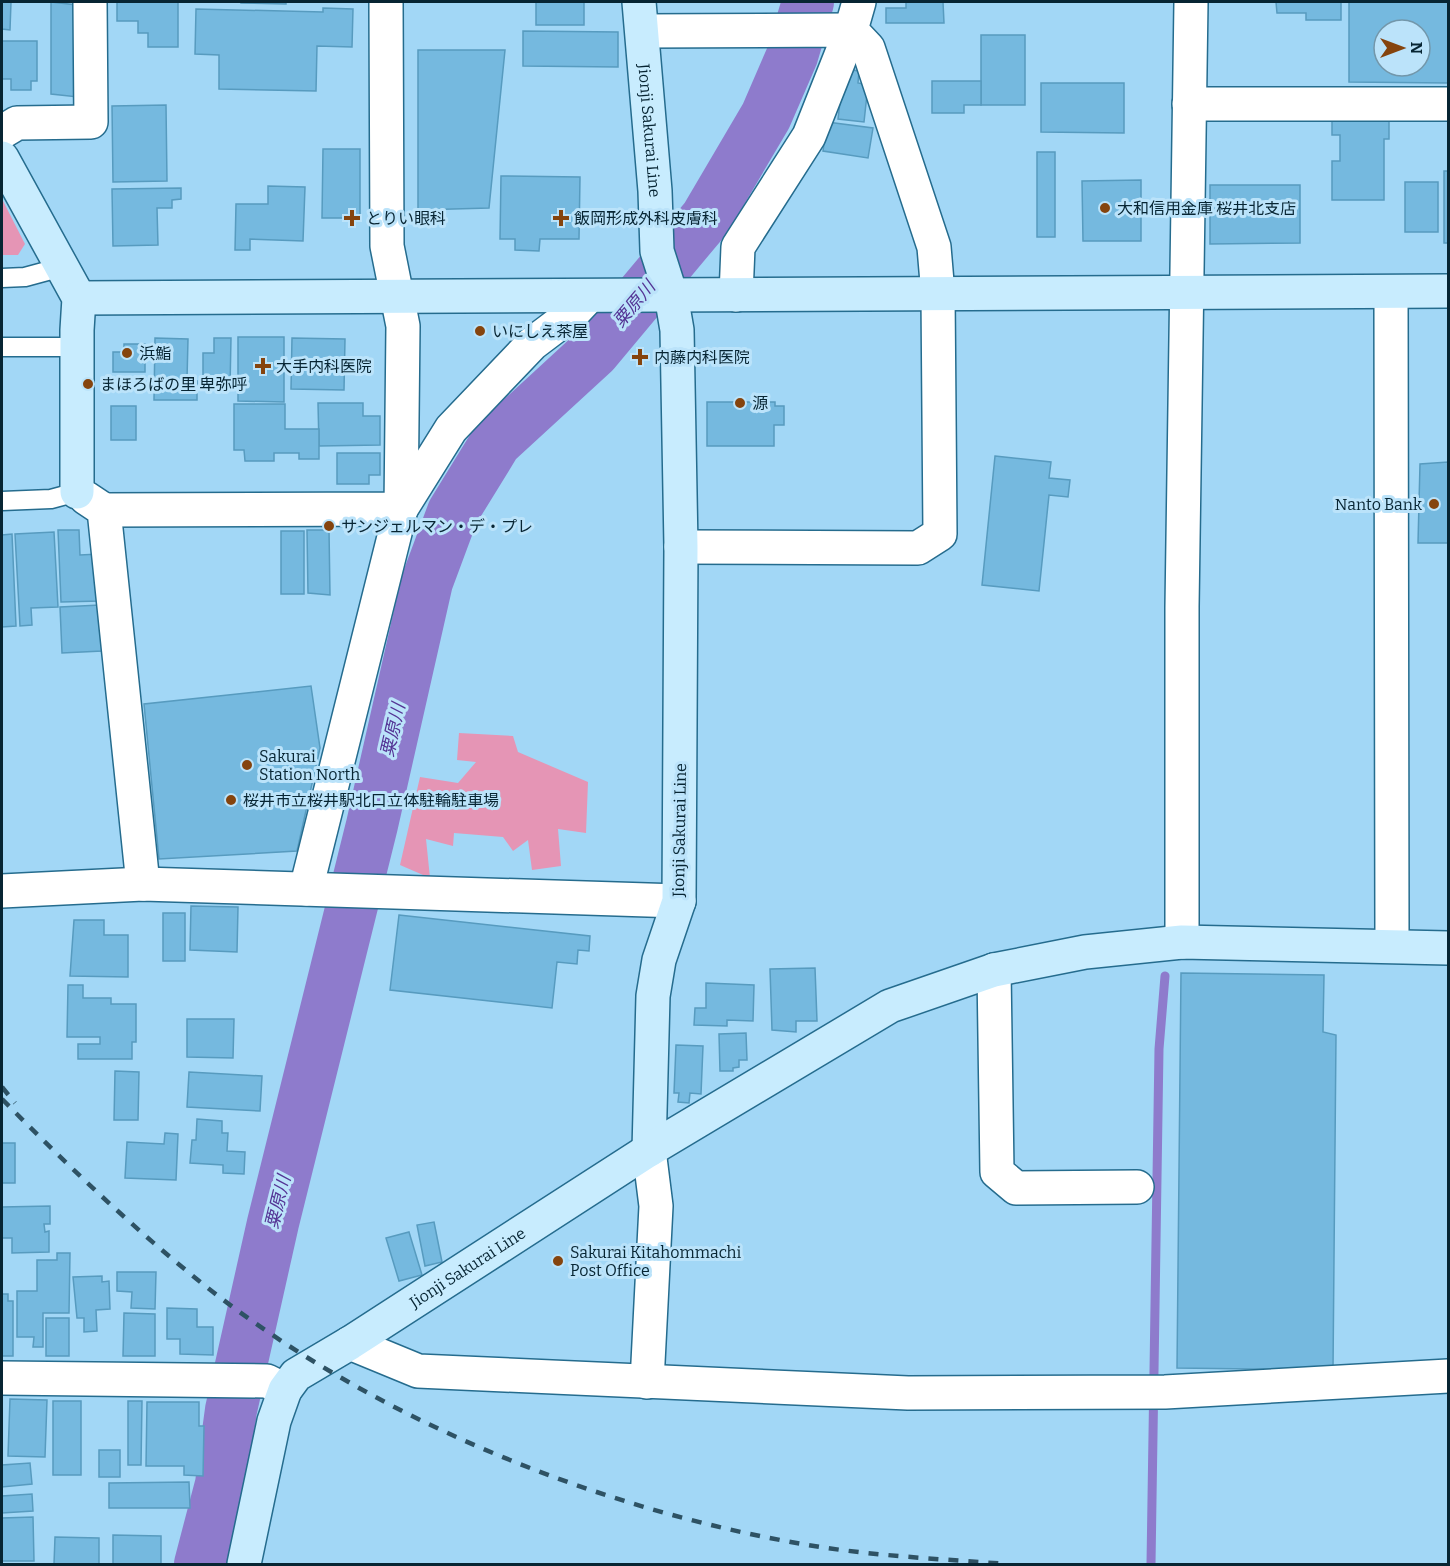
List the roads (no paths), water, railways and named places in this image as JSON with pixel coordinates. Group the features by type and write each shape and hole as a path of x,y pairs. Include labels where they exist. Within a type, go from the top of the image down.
{"street":[{"path":"2,132 17,123 91,122 90,2"},
{"path":"316,889 401,509 403,326 387,246 386,2"},
{"path":"1182,942 1185,293 1191,2"},
{"path":"641,16 855,16"},
{"name":"Jionji Sakurai Line","path":"244,1564 274,1421 276,1386 350,1344 649,1150 653,996 659,960 679,901 681,547 677,330 671,295 657,251 655,191 641,16"},
{"path":"681,547 918,548 940,534 938,294 934,247 868,48 855,16"},
{"path":"725,295 738,247 809,136 855,16"},
{"path":"1189,104 1449,104"},
{"path":"2,158 80,298 76,346 77,492 104,510 401,509"},
{"path":"80,298 397,294 589,296 1449,291"},
{"path":"1391,292 1392,946"},
{"path":"401,509 451,429 532,344 573,313 589,296"},
{"path":"104,510 143,884"},
{"path":"2,891 143,884 679,901"},
{"path":"647,1382 656,1206 649,1150 890,1006 994,970 1085,952 1182,942 1449,948"},
{"path":"994,970 997,1172 1016,1188 1137,1187"},
{"path":"350,1344 418,1371 908,1393 1150,1392 1449,1376"},
{"path":"2,1378 212,1379 276,1386"}],"lane":[{"path":"2,278 25,278 62,267"},
{"path":"2,347 76,346"},
{"path":"2,501 51,499 77,492"}],"waterway":[{"name":"粟原川","path":"200,1564 221,1484 231,1410 273,1223 372,825 427,582 453,512 496,442 594,352 706,218 766,116 792,56 808,2"},
{"path":"1151,1564 1159,1049 1165,976"}],"railway":[{"path":"2,1087 15,1103"},
{"path":"2,1099 104,1199 213,1292 278,1338 347,1381 419,1420 495,1454 572,1484 651,1509 730,1529 808,1545 857,1552 1007,1564"}],"place":[{"name":"大和信用金庫 桜井北支店","path":"1105,208"},
{"name":"とりい眼科","path":"352,218"},
{"name":"飯岡形成外科皮膚科","path":"561,218"},
{"name":"いにしえ茶屋","path":"480,331"},
{"name":"浜鮨","path":"127,353"},
{"name":"内藤内科医院","path":"640,357"},
{"name":"大手内科医院","path":"263,366"},
{"name":"まほろばの里 卑弥呼","path":"88,384"},
{"name":"源","path":"740,403"},
{"name":"Nanto Bank","path":"1434,504"},
{"name":"サンジェルマン・デ・プレ","path":"329,526"},
{"name":"Sakurai Station North","path":"247,765"},
{"name":"桜井市立桜井駅北口立体駐輪駐車場","path":"231,800"},
{"name":"Sakurai Kitahommachi Post Office","path":"558,1261"}]}
